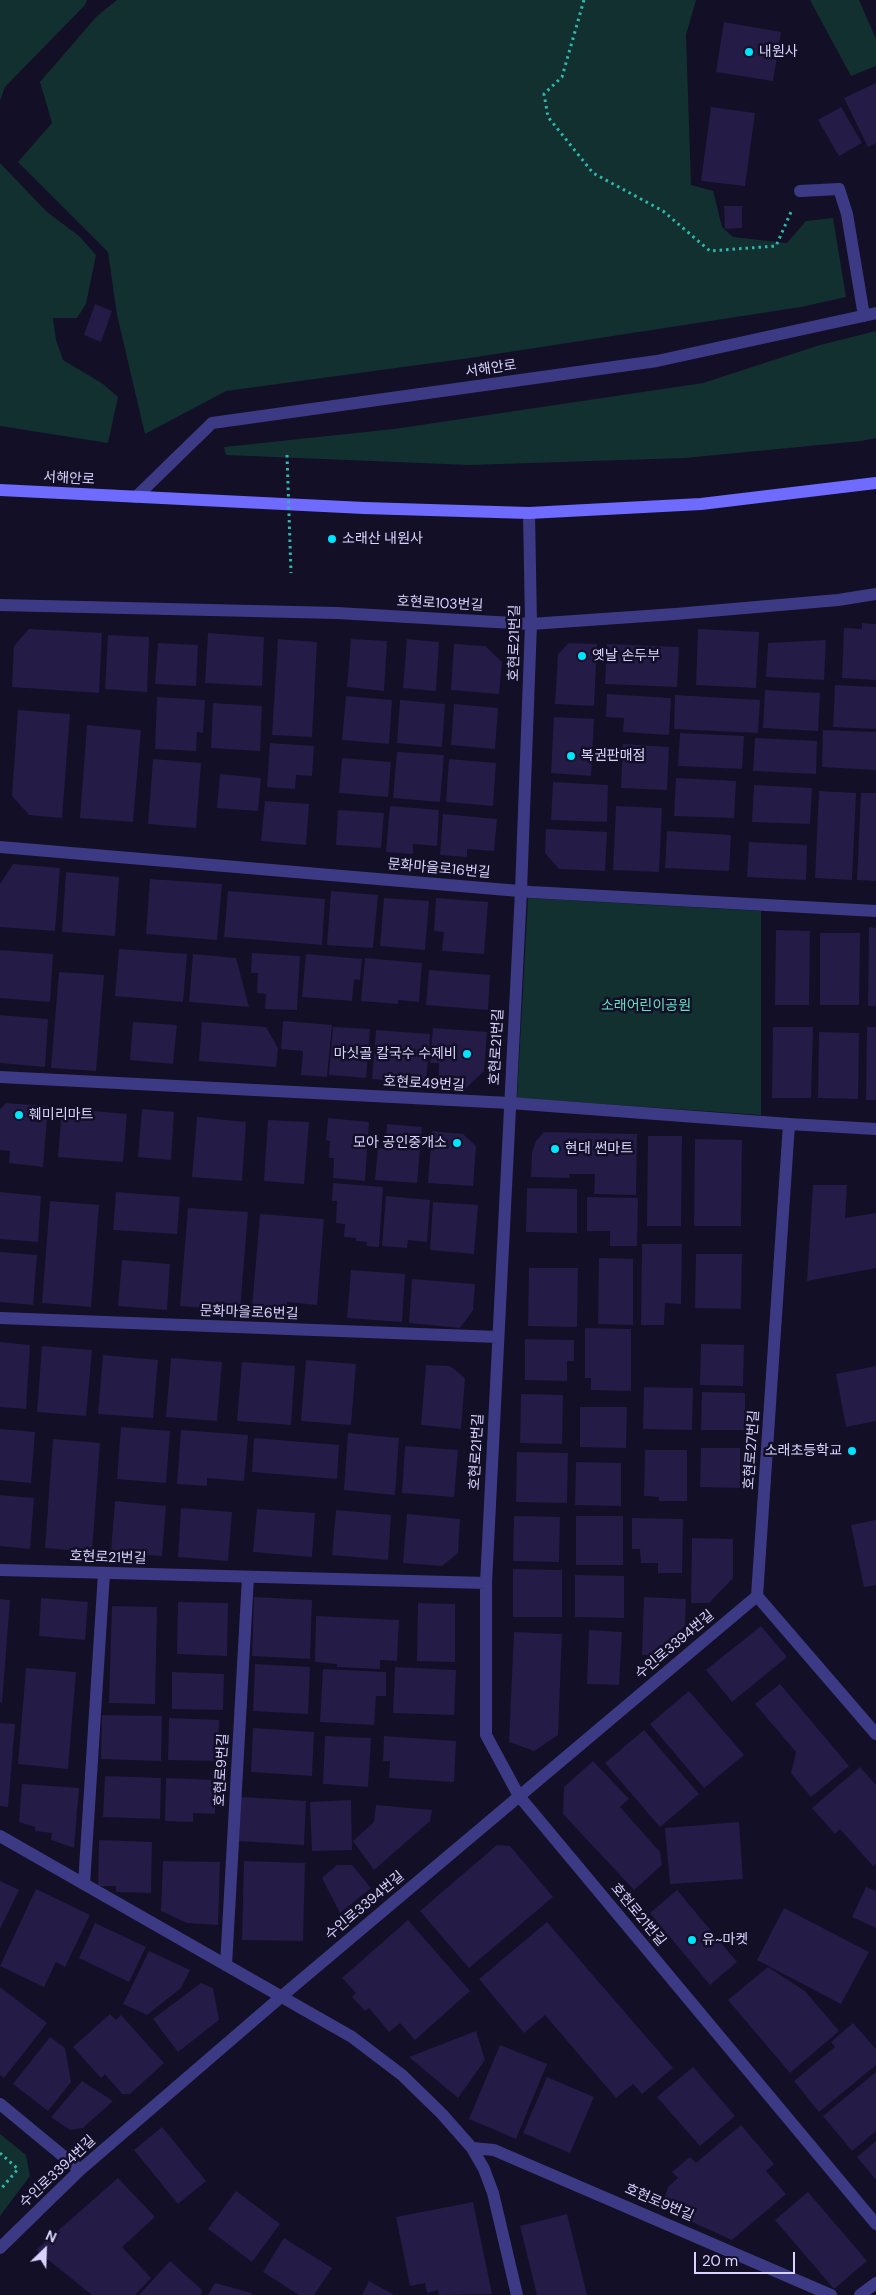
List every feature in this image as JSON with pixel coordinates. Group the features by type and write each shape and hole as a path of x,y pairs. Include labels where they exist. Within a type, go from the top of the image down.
{"main road":[{"name":"서해안로","path":"0,490 364,508 529,513 701,504 876,483"}],"street":[{"path":"800,191 839,189 847,214 870,315"},
{"name":"서해안로","path":"136,497 212,423 657,361 870,315"},
{"name":"호현로21번길","path":"529,513 531,624 521,891 486,1583 486,1734 519,1796 876,2224"},
{"name":"호현로103번길","path":"0,605 337,613 531,624 838,600 876,594"},
{"name":"문화마을로16번길","path":"0,846 521,891 876,911"},
{"name":"호현로49번길","path":"0,1077 510,1103 876,1129"},
{"name":"호현로27번길","path":"757,1596 789,1124"},
{"name":"문화마을로6번길","path":"0,1318 498,1337"},
{"name":"호현로21번길","path":"0,1570 486,1583"},
{"path":"84,1884 104,1573"},
{"name":"호현로9번길","path":"226,1965 248,1577"},
{"path":"757,1596 876,1734"},
{"name":"수인로3394번길","path":"0,2248 80,2170 282,1996 757,1596"},
{"path":"0,1836 352,2037 402,2075 442,2114 472,2148 484,2169 493,2193 517,2295"},
{"path":"0,2104 80,2170"},
{"name":"호현로9번길","path":"472,2148 494,2150 831,2295"},
{"path":"860,2295 876,2283"}],"path":[{"path":"584,0 562,76 544,94 548,117 593,174 663,211 710,251 776,246 800,191"},
{"path":"288,456 291,573"},
{"path":"0,2190 18,2169 1,2154"}],"green space":[{"path":"0,0 87,0 85,5 5,87 0,101"},
{"path":"117,0 696,0 686,35 691,185 713,191 722,227 733,237 787,243 806,221 833,218 846,297 801,307 470,358 226,391 145,434 117,315 108,252 18,162 52,123 40,82 97,16"},
{"path":"810,0 859,0 876,39 876,66 851,76"},
{"path":"0,163 47,212 79,236 96,255 86,304 77,318 53,318 56,340 63,360 103,384 118,397 108,443 0,426"},
{"path":"876,331 876,438 861,441 685,458 469,465 226,455 224,447 394,429 703,383 820,345"},
{"name":"소래어린이공원","path":"528,898 761,911 761,1115 517,1098"},
{"path":"0,2134 26,2155 30,2176 0,2216"}],"building":[{"name":"내원사","path":"724,22 781,32 773,81 716,72"},
{"path":"876,83 876,143 868,147 844,98"},
{"path":"711,107 755,113 745,186 701,181"},
{"path":"841,107 862,143 839,156 818,120"},
{"path":"724,206 742,206 742,228 725,229"},
{"path":"95,304 112,311 101,342 84,335"},
{"path":"862,623 876,624 876,680 842,678 844,628 862,629"},
{"path":"29,629 102,633 99,693 12,687 14,646"},
{"path":"698,629 759,632 756,688 696,685"},
{"path":"208,633 264,637 262,686 205,683"},
{"path":"108,635 149,637 147,692 105,689"},
{"path":"278,639 317,642 312,737 272,735"},
{"path":"351,639 387,641 384,691 347,687"},
{"path":"407,639 439,642 436,691 403,688"},
{"path":"826,640 824,680 766,677 768,643"},
{"path":"158,643 198,645 196,686 155,684"},
{"path":"569,643 597,644 594,706 555,704 558,654"},
{"path":"454,644 485,646 502,662 499,694 451,690"},
{"path":"607,644 679,647 677,687 605,684"},
{"path":"835,685 876,687 876,729 833,727"},
{"path":"765,690 820,693 818,731 763,728"},
{"path":"607,694 671,698 669,735 623,732 624,718 606,717"},
{"path":"675,695 760,700 758,733 674,729"},
{"path":"346,696 392,700 389,744 342,740"},
{"path":"157,697 205,700 203,733 197,732 196,751 155,749"},
{"path":"400,700 445,704 442,747 397,743"},
{"path":"213,703 262,706 260,751 211,748"},
{"path":"454,704 498,708 495,749 451,745"},
{"path":"18,710 70,714 62,818 29,815 12,796"},
{"path":"554,717 594,719 591,776 551,773"},
{"path":"87,725 141,730 133,822 80,818"},
{"path":"823,730 876,732 876,770 822,767"},
{"path":"680,733 744,736 742,769 678,766"},
{"path":"755,738 817,741 816,774 753,771"},
{"path":"270,743 314,746 312,776 296,775 295,789 267,787"},
{"path":"623,744 669,747 667,790 621,788"},
{"path":"397,752 444,755 440,802 393,798"},
{"path":"342,758 391,762 388,797 339,793"},
{"path":"153,759 201,763 196,828 148,824"},
{"path":"449,759 496,763 493,806 446,802"},
{"path":"220,774 261,778 258,811 217,808"},
{"path":"676,778 736,781 734,818 674,816"},
{"path":"553,782 608,785 607,822 551,820"},
{"path":"754,785 812,788 810,824 752,822"},
{"path":"819,791 856,793 852,880 815,878"},
{"path":"861,793 876,793 876,881 857,880"},
{"path":"265,801 309,804 306,845 261,841"},
{"path":"390,806 439,810 437,846 413,844 413,854 386,852"},
{"path":"616,806 662,808 659,872 613,870"},
{"path":"338,810 384,813 381,848 336,845"},
{"path":"443,814 497,819 494,851 467,849 467,857 440,855"},
{"path":"546,829 607,832 605,871 559,869 545,853"},
{"path":"667,831 731,835 729,871 665,868"},
{"path":"749,842 807,845 806,880 747,877"},
{"path":"13,864 60,868 55,931 0,927 0,884"},
{"path":"66,872 119,877 115,936 62,932"},
{"path":"150,879 222,884 217,940 146,934"},
{"path":"228,891 325,899 322,945 224,937"},
{"path":"331,891 378,895 373,948 327,945"},
{"path":"384,898 429,901 425,950 380,946"},
{"path":"436,898 488,902 484,954 442,951 444,932 434,931"},
{"path":"869,927 876,928 876,1006 868,1006"},
{"path":"776,930 810,931 809,1005 775,1005"},
{"path":"820,933 860,933 859,1005 820,1005"},
{"path":"119,949 187,954 183,1002 115,996"},
{"path":"0,950 53,954 50,1002 0,998"},
{"path":"252,953 300,956 297,1010 265,1009 266,994 257,993 258,973 251,973"},
{"path":"193,954 236,958 249,1007 189,1002"},
{"path":"306,954 362,959 360,980 354,979 352,1001 302,997"},
{"path":"365,958 422,963 419,1002 398,1000 398,1004 361,1001"},
{"path":"429,970 490,975 488,1010 426,1005"},
{"path":"59,972 104,975 96,1071 51,1068"},
{"path":"0,1015 48,1019 45,1067 0,1063"},
{"path":"283,1021 332,1025 327,1077 301,1075 303,1051 281,1049"},
{"path":"133,1022 177,1025 173,1064 130,1060"},
{"path":"202,1022 266,1027 278,1048 276,1067 199,1061"},
{"path":"333,1027 370,1029 366,1078 329,1075"},
{"path":"773,1027 813,1027 811,1098 772,1098"},
{"path":"867,1027 876,1027 876,1100 866,1100"},
{"path":"433,1028 487,1032 484,1071 465,1089 438,1086 439,1063 430,1063"},
{"path":"376,1030 430,1034 426,1083 372,1079"},
{"path":"819,1032 859,1033 858,1099 818,1098"},
{"path":"6,1103 48,1106 43,1167 9,1163 10,1151 0,1150 0,1109"},
{"path":"62,1108 127,1114 123,1162 58,1157"},
{"path":"142,1109 174,1112 171,1160 138,1157"},
{"path":"197,1117 246,1122 242,1181 192,1177"},
{"path":"328,1118 369,1122 365,1181 333,1178 334,1158 329,1158 330,1141 326,1140"},
{"path":"268,1120 309,1122 304,1184 264,1181"},
{"path":"387,1124 422,1127 417,1183 375,1180 378,1148 385,1149"},
{"path":"432,1131 463,1134 476,1146 473,1186 428,1183"},
{"path":"544,1132 637,1134 636,1195 594,1194 595,1174 569,1174 570,1178 531,1177 532,1152 536,1141"},
{"path":"648,1136 682,1136 681,1226 647,1226"},
{"path":"695,1139 742,1140 741,1226 694,1226"},
{"path":"333,1183 383,1187 379,1247 366,1246 367,1242 356,1241 356,1238 344,1237 345,1224 336,1223 337,1201 332,1201"},
{"path":"813,1185 847,1185 845,1218 876,1213 876,1268 807,1281"},
{"path":"527,1188 577,1189 577,1233 526,1232"},
{"path":"0,1192 41,1196 38,1242 0,1239"},
{"path":"116,1192 180,1197 177,1234 113,1230"},
{"path":"386,1196 430,1200 427,1242 408,1240 407,1248 382,1246"},
{"path":"587,1197 638,1198 637,1246 610,1246 610,1231 587,1231"},
{"path":"50,1201 99,1205 91,1307 42,1303"},
{"path":"433,1202 478,1205 474,1254 430,1250"},
{"path":"188,1208 248,1212 240,1311 180,1306"},
{"path":"260,1214 324,1219 317,1305 287,1302 287,1309 252,1307"},
{"path":"642,1244 682,1244 681,1304 665,1303 664,1325 641,1325"},
{"path":"0,1252 37,1255 33,1305 0,1302"},
{"path":"696,1254 742,1254 741,1309 695,1308"},
{"path":"599,1258 633,1259 633,1325 598,1324"},
{"path":"122,1260 170,1264 167,1310 118,1306"},
{"path":"529,1268 578,1268 577,1327 528,1326"},
{"path":"351,1270 405,1274 402,1322 347,1318"},
{"path":"412,1279 475,1284 473,1310 460,1328 409,1323"},
{"path":"585,1328 631,1329 631,1391 591,1390 591,1378 585,1378"},
{"path":"525,1339 574,1340 574,1361 567,1361 567,1381 525,1380"},
{"path":"0,1342 30,1345 26,1409 0,1407"},
{"path":"701,1344 744,1345 743,1386 700,1385"},
{"path":"42,1346 92,1350 86,1416 37,1412"},
{"path":"103,1355 158,1360 153,1418 98,1414"},
{"path":"171,1358 222,1362 217,1421 166,1417"},
{"path":"306,1360 356,1364 351,1425 301,1421"},
{"path":"242,1362 295,1366 291,1425 237,1421"},
{"path":"426,1365 450,1366 465,1378 461,1429 421,1425"},
{"path":"876,1366 876,1421 846,1427 836,1374"},
{"path":"644,1387 693,1388 692,1430 643,1429"},
{"path":"702,1392 745,1393 745,1430 701,1430"},
{"path":"521,1394 563,1395 562,1444 520,1443"},
{"path":"580,1407 627,1407 626,1448 580,1447"},
{"path":"121,1427 170,1431 166,1483 117,1479"},
{"path":"0,1429 35,1432 31,1483 0,1480"},
{"path":"181,1430 248,1435 244,1481 207,1478 207,1486 177,1484"},
{"path":"348,1433 399,1438 395,1495 344,1490"},
{"path":"254,1438 339,1445 337,1479 252,1472"},
{"path":"53,1439 100,1443 92,1552 45,1548"},
{"path":"405,1446 458,1450 454,1497 402,1493"},
{"path":"701,1448 740,1448 740,1488 700,1487"},
{"path":"645,1450 687,1450 687,1501 659,1501 659,1497 644,1496"},
{"path":"517,1452 568,1453 567,1503 516,1502"},
{"path":"576,1462 621,1463 621,1506 575,1505"},
{"path":"0,1495 34,1498 30,1549 0,1546"},
{"path":"115,1501 166,1506 162,1556 111,1552"},
{"path":"181,1508 232,1512 228,1561 178,1557"},
{"path":"257,1509 315,1513 312,1557 253,1552"},
{"path":"336,1510 391,1515 388,1560 332,1555"},
{"path":"407,1514 460,1519 458,1553 442,1566 403,1563"},
{"path":"514,1516 560,1517 559,1562 513,1561"},
{"path":"576,1516 623,1516 623,1565 576,1565"},
{"path":"632,1518 683,1519 682,1573 658,1573 658,1563 641,1563 640,1549 632,1549"},
{"path":"876,1520 876,1585 864,1587 851,1525"},
{"path":"692,1538 733,1539 733,1578 709,1603 691,1603"},
{"path":"513,1569 562,1570 562,1617 513,1617"},
{"path":"575,1575 624,1576 624,1618 575,1617"},
{"path":"254,1597 312,1600 310,1659 252,1656"},
{"path":"644,1597 686,1599 685,1626 650,1655 642,1655"},
{"path":"41,1598 88,1602 85,1640 39,1636"},
{"path":"0,1599 10,1600 2,1703 0,1702"},
{"path":"178,1602 228,1603 227,1656 177,1654"},
{"path":"418,1603 455,1604 455,1662 417,1661"},
{"path":"112,1606 157,1607 155,1704 109,1703"},
{"path":"316,1616 399,1620 397,1661 380,1660 380,1669 337,1667 337,1664 315,1662"},
{"path":"761,1626 787,1657 732,1702 706,1670"},
{"path":"589,1630 622,1632 619,1685 587,1684"},
{"path":"514,1632 562,1634 558,1735 534,1751 509,1742"},
{"path":"255,1664 310,1667 308,1714 253,1711"},
{"path":"395,1667 456,1670 454,1715 393,1713"},
{"path":"26,1668 76,1672 68,1769 18,1764"},
{"path":"323,1669 386,1672 386,1696 376,1696 374,1725 320,1722"},
{"path":"172,1672 224,1674 223,1710 172,1709"},
{"path":"780,1684 849,1766 811,1797 791,1773 796,1752 755,1704"},
{"path":"689,1691 744,1755 704,1788 650,1724"},
{"path":"102,1715 162,1716 161,1761 101,1759"},
{"path":"169,1718 219,1720 218,1761 168,1760"},
{"path":"0,1723 15,1724 8,1807 0,1806"},
{"path":"253,1728 314,1732 312,1776 251,1772"},
{"path":"644,1730 699,1794 660,1827 605,1763"},
{"path":"325,1736 371,1738 368,1787 323,1784"},
{"path":"384,1736 456,1741 454,1782 389,1778 390,1761 383,1761"},
{"path":"593,1761 629,1799 620,1807 660,1852 662,1865 634,1890 563,1814 564,1787"},
{"path":"860,1767 876,1785 876,1864 873,1866 840,1829 835,1834 812,1808"},
{"path":"105,1776 161,1778 160,1819 103,1817"},
{"path":"166,1778 216,1780 215,1814 193,1813 193,1822 165,1821"},
{"path":"22,1784 79,1788 74,1848 51,1840 52,1833 35,1831 35,1827 19,1822"},
{"path":"241,1797 306,1801 304,1845 239,1841"},
{"path":"351,1800 352,1850 312,1851 310,1802"},
{"path":"376,1805 432,1810 430,1821 374,1870 353,1841 374,1822"},
{"path":"739,1822 743,1879 670,1884 665,1828"},
{"path":"99,1840 152,1842 151,1893 116,1892 116,1886 98,1886"},
{"path":"497,1845 510,1846 553,1897 469,1968 420,1911"},
{"path":"163,1861 220,1862 218,1925 187,1923 161,1911"},
{"path":"244,1861 305,1863 303,1941 242,1940"},
{"path":"337,1865 352,1865 371,1888 340,1913 322,1878"},
{"path":"0,1881 19,1890 0,1929"},
{"path":"866,1887 876,1891 876,1928 852,1917"},
{"path":"36,1889 90,1915 65,1967 56,1962 44,1987 0,1966"},
{"path":"677,1890 737,1962 710,1985 650,1913"},
{"path":"784,1908 869,1952 841,2004 757,1960"},
{"path":"408,1920 470,1991 415,2040 400,2023 389,2032 369,2008 365,2011 352,1997 356,1993 342,1978"},
{"path":"547,1922 673,2068 642,2094 633,2084 616,2098 545,2015 524,2033 479,1979"},
{"path":"95,1923 146,1947 129,1982 79,1958"},
{"path":"149,1951 190,1970 181,1988 147,2015 123,2004"},
{"path":"768,1967 805,1991 839,2031 790,2073 728,2000"},
{"path":"201,1983 213,1988 219,2020 178,2052 153,2019"},
{"path":"0,1987 47,2023 4,2078 0,2075"},
{"path":"110,2014 116,2020 121,2015 164,2063 130,2094 122,2094 105,2074 101,2078 73,2047"},
{"path":"853,2023 876,2049 876,2065 819,2112 794,2081 835,2047 831,2042"},
{"path":"476,2031 485,2060 458,2098 409,2057"},
{"path":"50,2037 65,2048 71,2082 48,2111 13,2084"},
{"path":"500,2045 547,2064 516,2139 469,2119"},
{"path":"693,2067 735,2116 700,2146 657,2097"},
{"path":"876,2072 876,2131 852,2151 823,2116"},
{"path":"547,2077 594,2097 570,2153 523,2133"},
{"path":"82,2081 113,2101 83,2128 70,2130 51,2117"},
{"path":"741,2125 774,2164 766,2171 786,2194 732,2240 661,2208 668,2187 678,2178 672,2172 690,2157 696,2163"},
{"path":"162,2127 206,2181 178,2204 134,2150"},
{"path":"876,2141 876,2180 857,2157"},
{"path":"118,2178 155,2217 122,2247 151,2278 135,2295 92,2295 36,2250"},
{"path":"236,2191 280,2224 252,2262 208,2229"},
{"path":"808,2192 867,2261 834,2289 775,2220"},
{"path":"473,2202 492,2294 439,2295 438,2290 427,2293 425,2283 410,2286 396,2217"},
{"path":"567,2214 587,2295 537,2295 520,2226"},
{"path":"284,2238 332,2268 314,2295 299,2295 263,2272"},
{"path":"170,2261 202,2290 201,2295 139,2295"},
{"path":"369,2281 394,2295 362,2295"},
{"path":"215,2283 252,2293 251,2295 208,2295"}],"place":[{"name":"내원사","path":"749,52"},
{"name":"소래산 내원사","path":"332,539"},
{"name":"옛날 손두부","path":"582,656"},
{"name":"복권판매점","path":"571,756"},
{"name":"마싯골 칼국수 수제비","path":"467,1054"},
{"name":"훼미리마트","path":"19,1115"},
{"name":"모아 공인중개소","path":"457,1143"},
{"name":"현대 썬마트","path":"555,1149"},
{"name":"소래초등학교","path":"852,1451"},
{"name":"유~마켓","path":"692,1940"}]}
